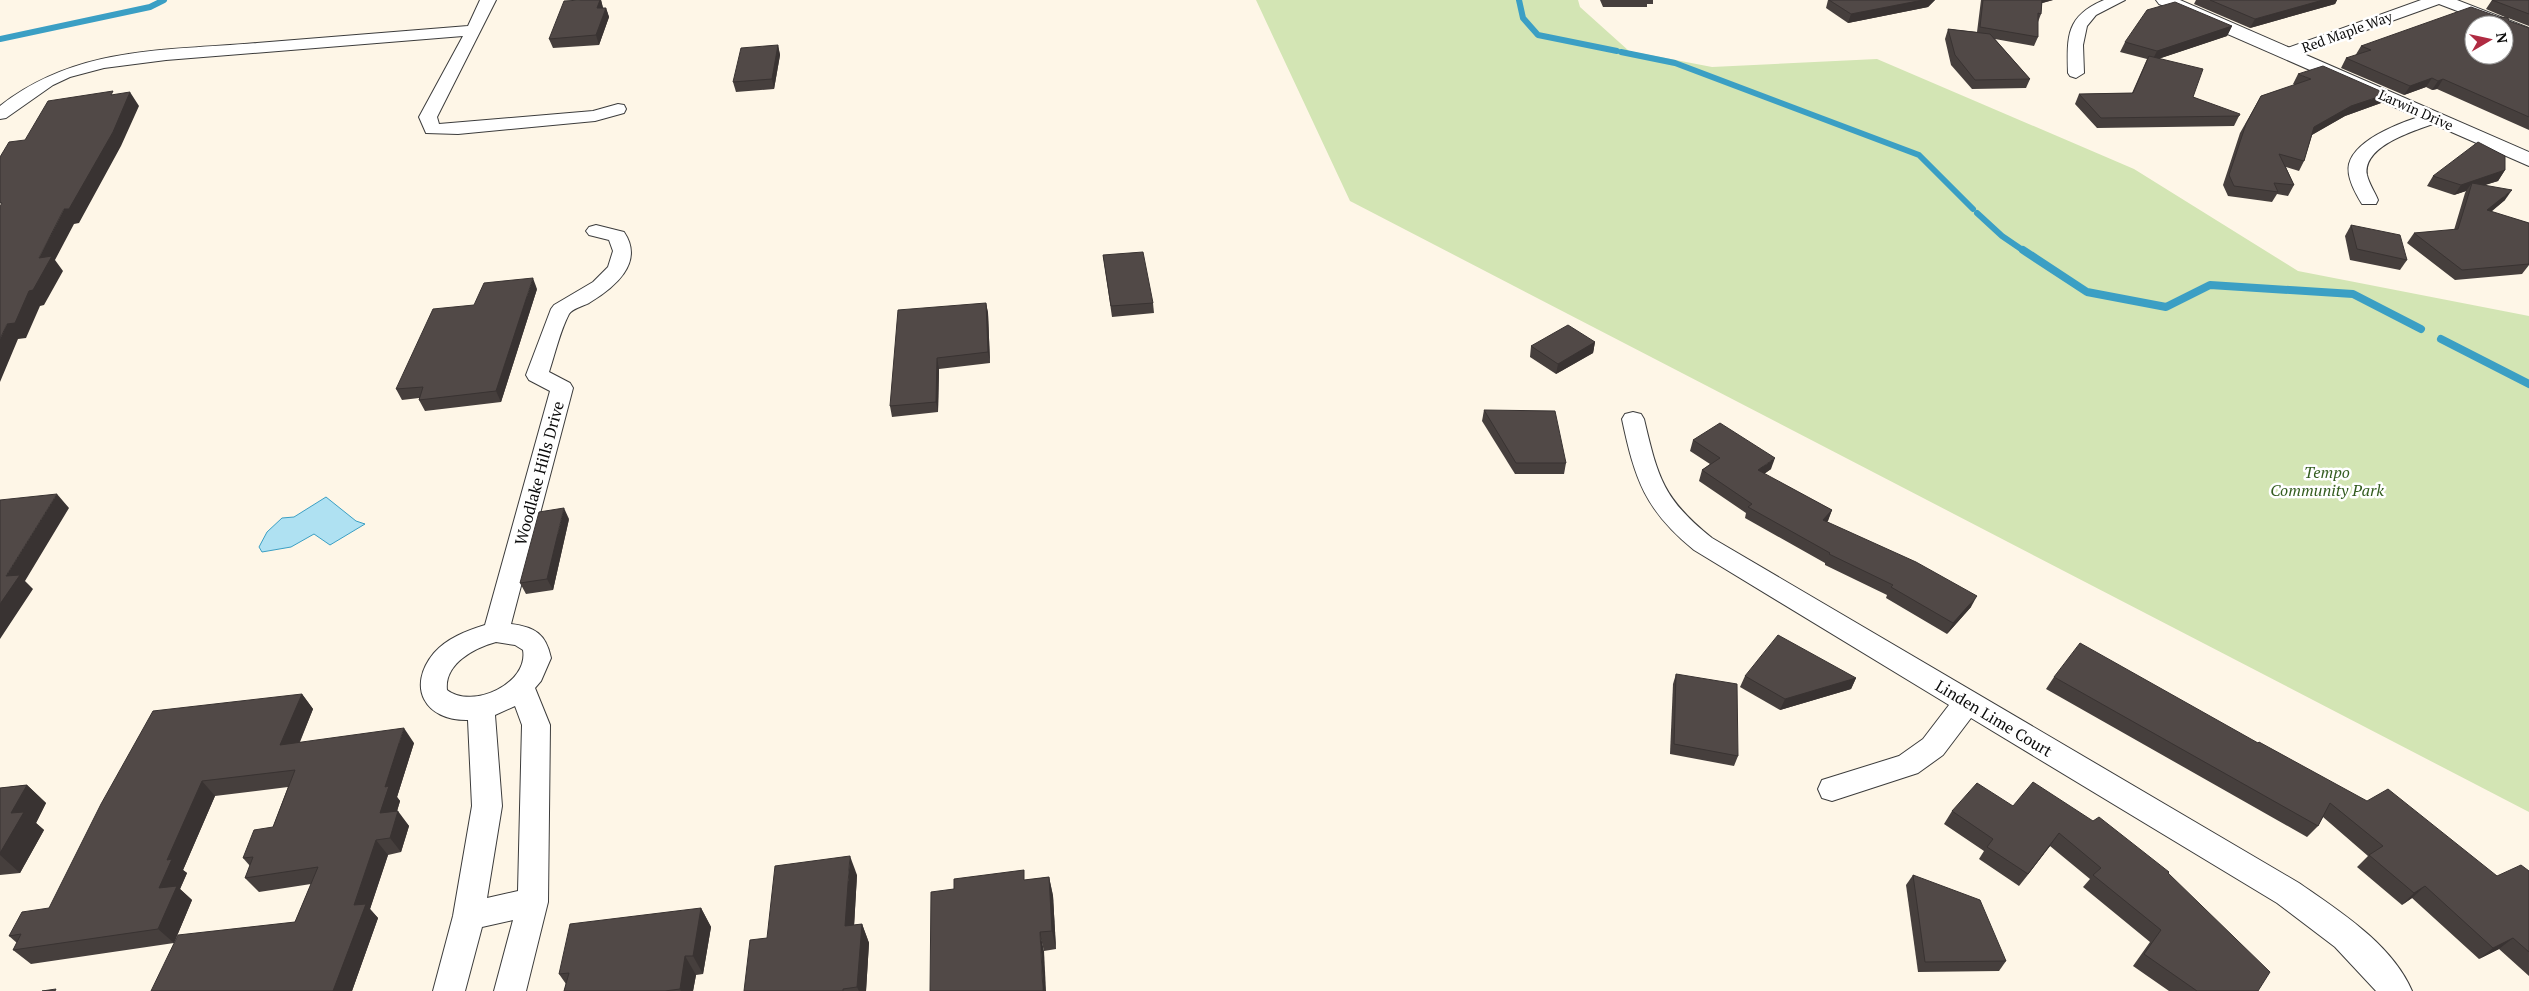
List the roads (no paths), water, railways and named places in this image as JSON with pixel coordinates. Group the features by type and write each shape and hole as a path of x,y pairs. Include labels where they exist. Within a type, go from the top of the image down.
{"street":[{"path":"488,0 428,118 432,129 458,129 595,116 618,109"},
{"path":"2076,73 2076,28 2085,16 2100,6 2117,0"},
{"name":"Larwin Drive","path":"2165,0 2529,160"},
{"name":"Red Maple Way","path":"2288,53 2435,0"},
{"path":"2443,0 2529,33"},
{"path":"0,114 31,90 64,74 107,62 157,54 474,30"},
{"path":"2369,200 2358,174 2358,166 2363,151 2374,143 2433,118"},
{"name":"Woodlake Hills Drive","path":"496,632 562,388 537,375 561,309 589,296 620,266 623,250 617,236 596,230"},
{"name":"Linden Lime Court","path":"1633,419 1649,486 1670,516 1685,531 1703,544 2318,913 2370,959 2396,991"},
{"path":"496,632 512,632 524,636 533,642 538,652 537,664 532,676 521,688 502,700 481,708 464,710 448,707 438,700 432,690 433,678 439,665 450,653 472,640 496,632"},
{"path":"510,991 533,902 536,726 521,688"},
{"path":"1832,789 1908,765 1933,747 1967,702"},
{"path":"449,991 469,916 487,806 481,708"},
{"path":"469,916 533,902"}],"water":[{"path":"326,497 356,521 365,524 330,545 314,534 291,547 262,552 259,547 267,532 282,518 294,517"}],"waterway":[{"path":"0,39 150,7 164,0"},
{"path":"1519,0 1523,18 1538,35 1617,51"},
{"path":"1621,52 1675,63 1919,155 1973,209"},
{"path":"1977,213 2002,236 2024,251"},
{"path":"2023,250 2087,292 2166,307 2210,285 2353,294 2421,329"},
{"path":"2441,339 2529,384"}],"park label":[{"name":"Tempo Community Park","path":"2327,481"}]}
